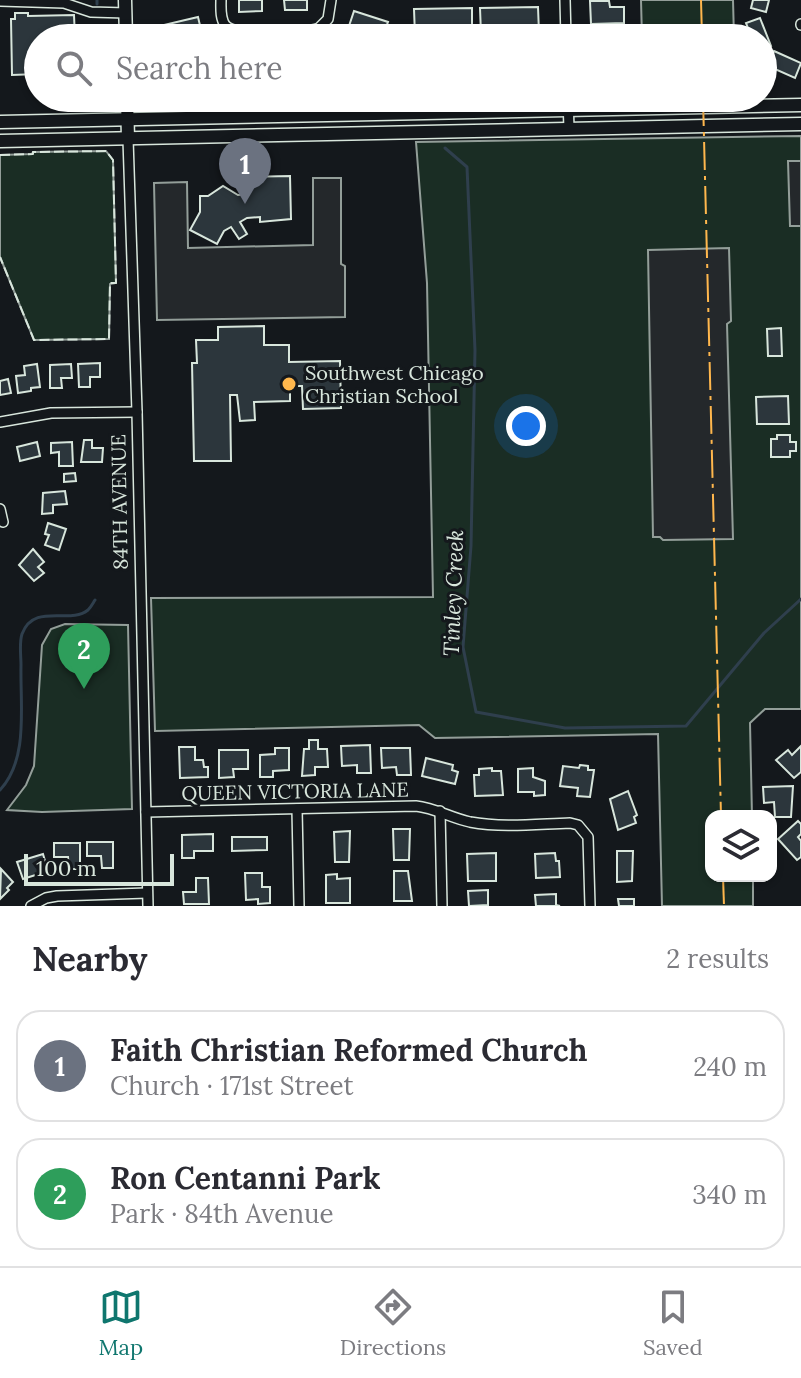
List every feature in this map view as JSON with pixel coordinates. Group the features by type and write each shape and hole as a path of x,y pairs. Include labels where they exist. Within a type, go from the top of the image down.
{"street":[{"path":"221,0 226,24"},
{"path":"323,24 328,19 331,0"},
{"path":"565,0 566,24"},
{"path":"0,1 64,3 91,12 126,6"},
{"path":"777,105 801,105"},
{"name":"84TH AVENUE","path":"127,112 148,906"},
{"path":"0,122 363,112"},
{"path":"569,112 569,129"},
{"path":"0,141 801,124"},
{"path":"0,422 51,413 137,412"},
{"path":"0,509 3,522"},
{"name":"QUEEN VICTORIA LANE","path":"146,812 416,806 466,821 500,826 570,823 584,830 588,837 590,906"},
{"path":"297,809 299,906"},
{"path":"440,811 442,906"},
{"path":"31,906 57,896 147,893"}],"green space":[{"path":"641,0 733,0 734,24 642,24"},
{"path":"801,136 801,709 765,709 750,723 752,810 705,810 705,882 753,882 753,906 662,906 658,734 435,738 419,725 155,731 151,598 433,597 427,283 416,142"},
{"path":"106,151 113,160 116,283 110,284 109,339 34,340 0,257 0,155"},
{"path":"65,624 128,625 132,809 7,810 26,785 34,766 42,645 51,629"}],"shaded area":[{"path":"788,161 801,161 801,226 790,226"},
{"path":"313,178 341,178 341,264 345,266 345,317 157,320 154,183 187,182 188,248 313,245"},
{"path":"729,248 731,321 727,324 733,539 663,540 653,537 648,250"}],"building":[{"path":"239,0 262,0 262,11 239,12"},
{"path":"284,0 307,0 307,10 285,10"},
{"path":"753,0 769,0 766,12 751,8"},
{"path":"590,1 609,1 610,7 624,7 624,23 591,24"},
{"path":"538,7 539,24 481,24 480,8"},
{"path":"472,8 472,24 415,24 414,9"},
{"path":"354,11 388,22 387,24 350,24"},
{"path":"15,13 28,13 28,16 74,15 74,24 24,24 24,75 12,75 11,19 15,19"},
{"path":"198,17 200,24 168,24"},
{"path":"760,18 762,24 746,24"},
{"path":"777,52 801,63 795,78 777,70"},
{"path":"290,176 291,219 260,222 260,217 247,218 240,222 247,234 239,239 231,227 224,231 217,244 190,230 200,212 200,196 208,196 223,186 238,195 248,194 248,177"},
{"path":"264,326 264,345 289,345 289,362 340,361 341,408 303,409 302,386 290,386 290,401 254,402 255,420 240,421 237,395 230,395 231,461 194,461 192,363 197,363 196,340 218,340 218,327"},
{"path":"781,328 782,356 768,356 767,329"},
{"path":"100,363 100,377 90,377 90,387 79,387 78,364"},
{"path":"37,364 40,387 18,393 16,376 25,375 24,366"},
{"path":"71,364 72,378 61,378 62,388 50,388 50,365"},
{"path":"8,379 11,393 0,395 0,381"},
{"path":"788,396 789,424 757,424 756,397"},
{"path":"777,435 790,435 790,442 796,442 796,451 790,451 790,457 771,457 771,439 777,439"},
{"path":"84,440 92,440 92,448 103,448 102,462 81,462"},
{"path":"37,442 40,456 20,461 17,447"},
{"path":"72,442 73,466 59,466 59,452 51,453 51,443"},
{"path":"75,473 76,481 64,482 64,474"},
{"path":"65,491 67,504 53,505 53,513 42,514 43,493"},
{"path":"48,523 66,529 59,550 45,545 49,535 45,534"},
{"path":"33,549 44,562 38,567 44,573 34,581 19,565"},
{"path":"309,740 318,740 318,749 327,749 328,767 315,767 315,775 302,776 304,749 309,749"},
{"path":"370,745 371,773 357,773 357,765 342,766 341,746"},
{"path":"801,746 801,772 794,778 776,760 788,750 792,755"},
{"path":"179,747 195,747 195,760 203,760 204,767 208,767 208,777 180,778"},
{"path":"275,748 289,748 289,770 273,771 273,777 260,777 260,755 275,754"},
{"path":"381,748 410,748 411,775 397,775 396,767 382,768"},
{"path":"219,750 248,750 248,769 233,769 234,777 219,778"},
{"path":"426,758 453,765 452,770 458,772 455,784 422,776"},
{"path":"580,765 594,770 590,797 577,796 578,788 560,786 563,766 579,768"},
{"path":"492,768 492,771 501,771 503,795 475,796 474,775 479,775 479,769"},
{"path":"533,768 533,777 545,781 545,795 518,792 518,769"},
{"path":"793,786 791,817 777,817 774,802 764,803 763,787"},
{"path":"628,791 637,815 634,817 636,823 618,830 610,799"},
{"path":"798,821 801,824 798,837 801,857 797,860 778,839"},
{"path":"393,829 410,829 409,860 394,860"},
{"path":"350,831 349,862 335,862 334,832"},
{"path":"213,834 213,851 194,851 194,858 182,858 182,835"},
{"path":"232,837 267,837 267,850 232,851"},
{"path":"87,842 113,842 113,868 102,868 101,856 87,856"},
{"path":"54,843 80,843 80,869 69,869 68,857 54,857"},
{"path":"617,851 633,851 632,881 617,882"},
{"path":"496,853 496,881 468,881 467,854"},
{"path":"555,853 560,877 536,878 535,854"},
{"path":"43,854 48,871 23,879 17,862"},
{"path":"1,869 13,882 0,899"},
{"path":"394,871 408,871 412,901 394,901"},
{"path":"245,873 262,873 262,887 270,887 270,903 258,904 258,899 246,900"},
{"path":"337,874 337,879 350,878 350,903 326,903 326,875"},
{"path":"196,878 208,878 209,904 184,904 183,892 196,892"},
{"path":"488,890 488,905 469,906 468,891"},
{"path":"556,894 556,905 560,906 536,906 535,895"},
{"path":"618,899 634,899 634,906 619,906"}],"waterway":[{"name":"Tinley Creek","path":"445,148 467,167 475,350 471,546 463,647 476,712 565,728 686,726 764,633 801,599"},
{"path":"0,790 9,777 19,748 22,634 35,619 80,614 88,610 95,600"}],"fence":[{"path":"0,155 106,151 113,160 116,283 110,283 109,339 34,340 0,257"}],"power":[{"path":"701,0 702,24"},
{"path":"703,112 721,810"},
{"path":"723,882 724,906"}],"place":[{"name":"Faith Christian Reformed Church","path":"245,204"},
{"name":"Southwest Chicago Christian School","path":"289,384"},
{"name":"Ron Centanni Park","path":"84,689"}]}
